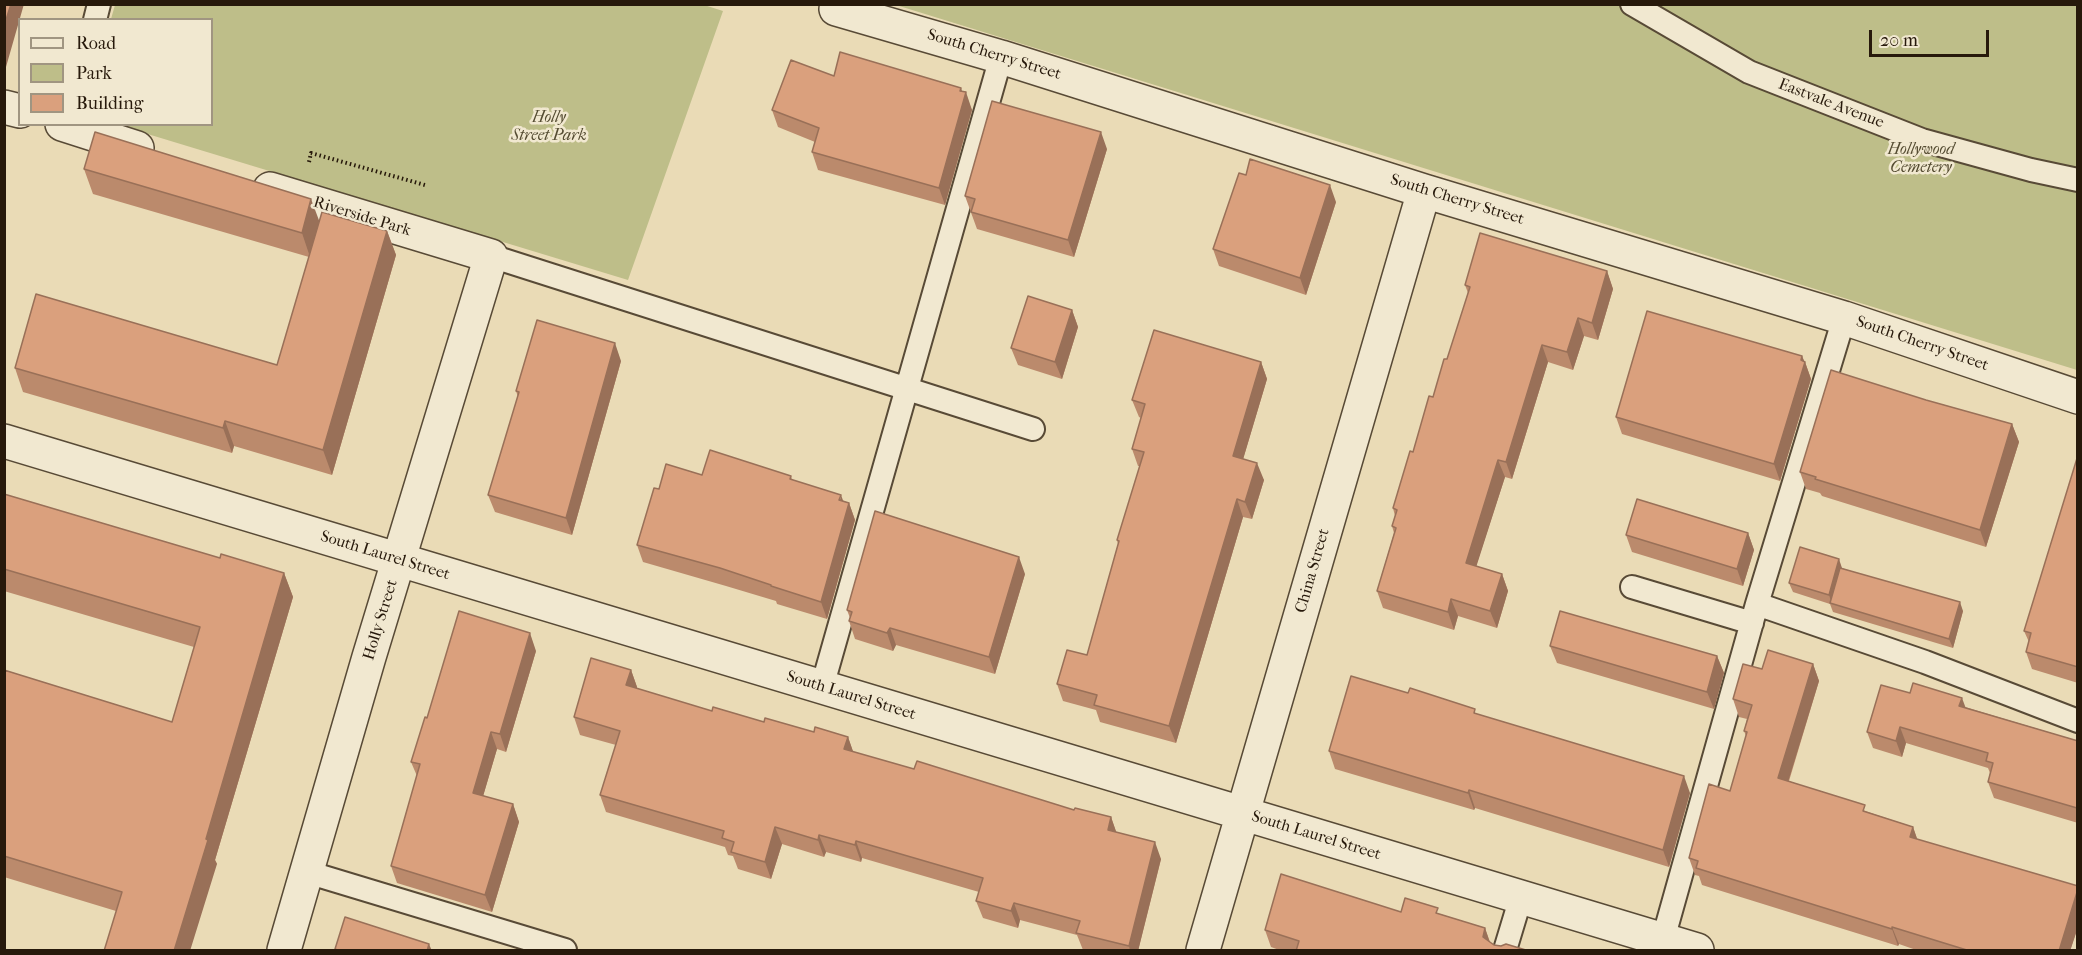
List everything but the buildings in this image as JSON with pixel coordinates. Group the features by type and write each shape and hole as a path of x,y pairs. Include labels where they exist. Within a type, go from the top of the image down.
{"street":[{"name":"South Cherry Street","path":"836,9 1001,57 1424,191 1844,318 2078,397"},
{"path":"66,126 165,156"},
{"name":"Riverside Park","path":"243,180 490,256"},
{"name":"China Street","path":"1203,951 1424,191"},
{"name":"Holly Street","path":"284,951 490,256"},
{"name":"South Laurel Street","path":"4,441 1521,897 1662,945 1697,951"}],"lane":[{"name":"Eastvale Avenue","path":"1632,4 1760,76 1922,140 2031,170 2078,180"},
{"path":"822,687 1001,57"},
{"path":"490,256 1033,429"},
{"path":"1662,945 1755,614 1844,318"},
{"path":"1632,587 1755,614 1925,662 2078,721"},
{"path":"307,872 565,951"},
{"path":"1505,951 1521,897"}],"path":[{"path":"319,166 308,163 311,153 425,185"}],"green space":[{"name":"Holly Street Park","path":"701,4 723,11 628,280 121,126 213,126 213,18 111,18 115,5"},
{"name":"Hollywood Cemetery","path":"896,5 2077,5 2077,370"}]}
